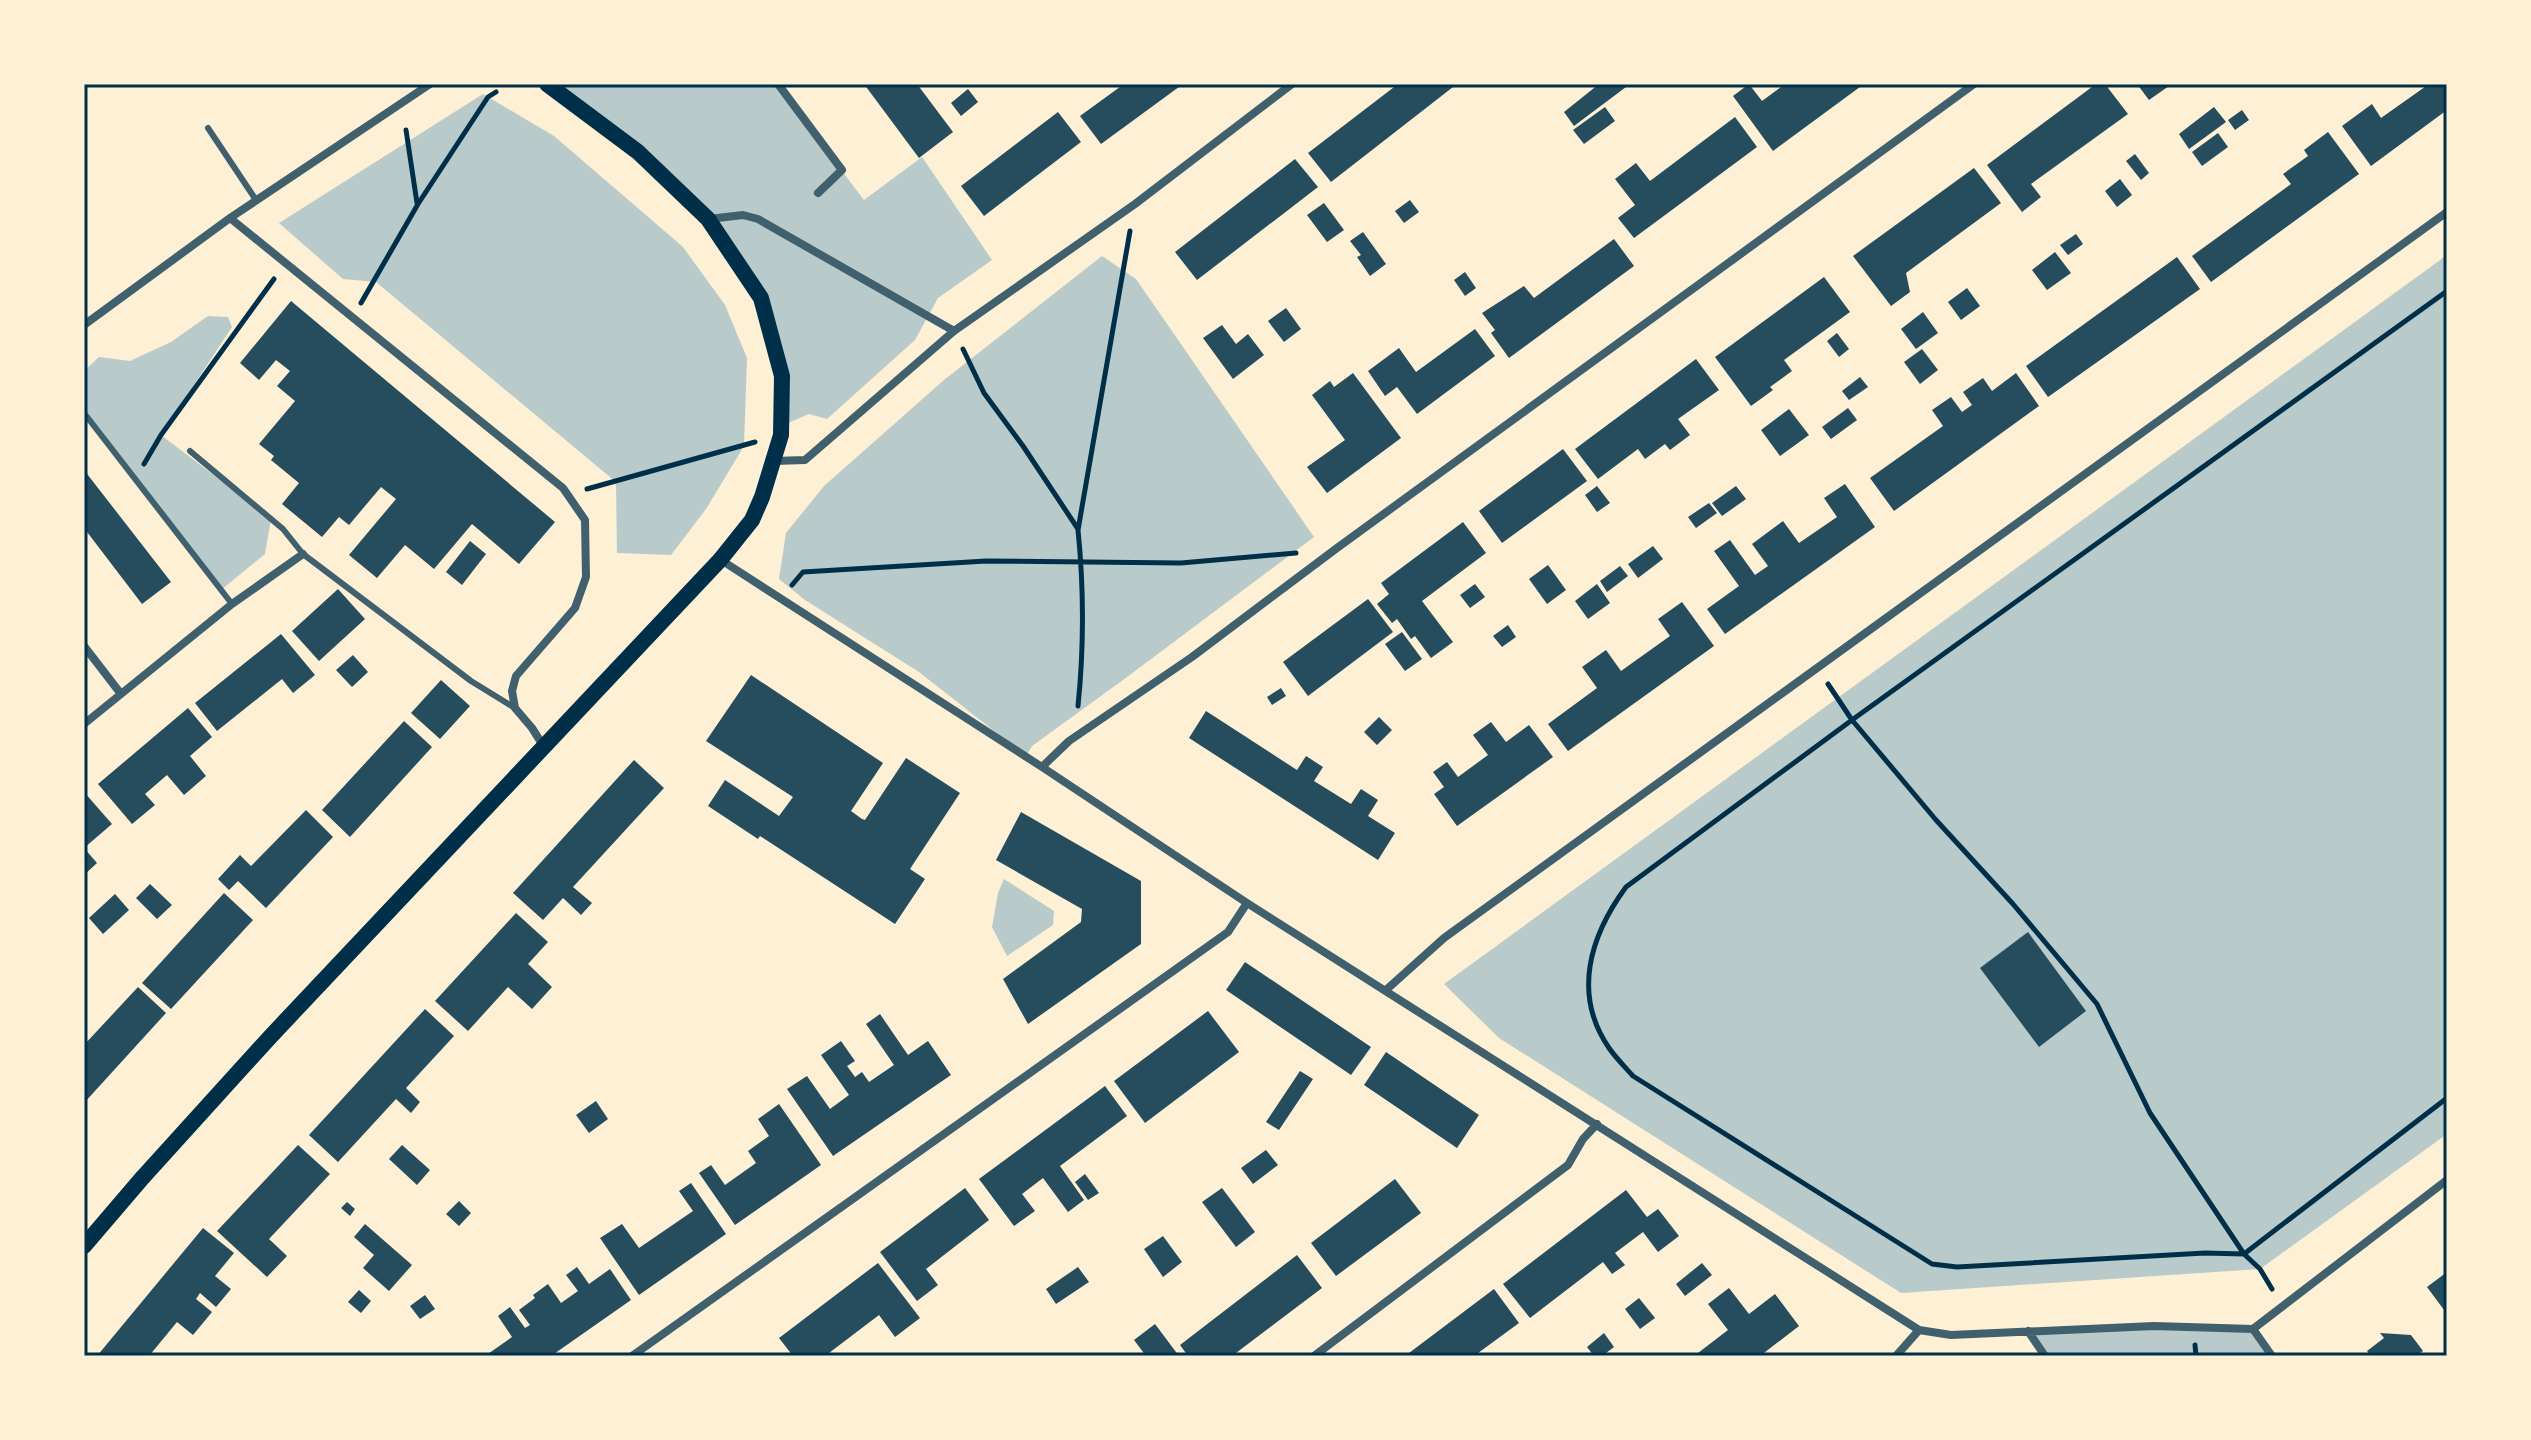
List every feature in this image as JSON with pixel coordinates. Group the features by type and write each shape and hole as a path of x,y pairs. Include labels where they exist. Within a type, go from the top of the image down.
{"main road":[{"path":"84,1246 270,1037 720,560 752,520 781,435 782,376 761,298 708,219 638,152 547,84"}],"street":[{"path":"84,325 230,218 430,84"},
{"path":"778,84 842,170 818,193"},
{"path":"774,461 805,460 954,331 1135,204 1292,84"},
{"path":"1042,767 1069,741 1192,657 1974,84"},
{"path":"1386,990 1444,938 2447,212"},
{"path":"708,219 743,215 758,219 954,331"},
{"path":"230,218 563,488 585,520 586,577 575,608 516,676 512,691 515,708 544,747"},
{"path":"84,724 232,604 303,554"},
{"path":"720,560 1247,903 1919,1330 1951,1335 2154,1326 2253,1329 2447,1180"},
{"path":"84,646 121,694"},
{"path":"632,1356 1228,932 1247,903"},
{"path":"1314,1356 1568,1165 1583,1139 1597,1124"},
{"path":"2253,1329 2272,1356"},
{"path":"1896,1356 1919,1330"},
{"path":"2028,1331 2045,1356"}],"lane":[{"path":"208,128 256,200"},
{"path":"84,413 232,604"},
{"path":"190,451 283,529 303,554 471,681 515,708"}],"path":[{"path":"352,318 418,204 488,97 496,92"},
{"path":"406,130 418,204"},
{"path":"1078,706 1084,650 1078,530 1135,204"},
{"path":"135,478 161,435 286,264"},
{"path":"2447,291 1626,887 1610,909 1596,942 1587,982 1591,1010 1608,1046 1633,1076 1932,1264 1957,1267 2205,1253 2244,1254 2447,1098"},
{"path":"954,331 984,393 1078,530"},
{"path":"567,495 781,435"},
{"path":"780,599 803,572 986,561 1207,561 1337,548"},
{"path":"1817,669 1852,720 2097,1004 2150,1113 2244,1254 2260,1269 2283,1307"}],"shaded area":[{"path":"551,84 776,84 864,200 922,157 992,260 938,298 915,340 827,419 809,414 781,426 782,375 762,298 708,218"},
{"path":"483,94 554,136 683,247 725,305 747,358 744,446 706,509 671,555 617,553 616,482 376,282 343,279 279,223"},
{"path":"2447,255 2447,1134 2260,1269 1901,1293 1499,1038 1444,984"},
{"path":"1102,256 1136,279 1314,537 1032,746 1026,756 919,672 805,600 779,579 786,533 824,486 944,380"},
{"path":"208,316 228,317 232,327 161,435 271,519 265,554 221,590 84,414 84,371 99,357 130,361 171,342"},
{"path":"1004,879 1054,911 1053,925 1007,956 992,927 998,893"},
{"path":"2154,1327 2252,1330 2274,1356 2046,1356 2030,1332"}],"building":[{"path":"864,84 917,84 953,132 919,158"},
{"path":"1124,84 1183,84 1101,144 1080,116"},
{"path":"1398,84 1451,84 1453,87 1331,182 1308,153"},
{"path":"1599,84 1630,84 1574,126 1564,112"},
{"path":"1749,84 1762,101 1785,84 1864,84 1773,151 1733,96"},
{"path":"2096,84 2105,84 2128,114 2031,184 2041,197 2022,212 1987,165"},
{"path":"2137,84 2168,84 2169,86 2149,100"},
{"path":"2429,84 2447,84 2447,110 2371,166 2342,126 2372,104 2381,118"},
{"path":"968,89 978,102 961,116 951,103"},
{"path":"1605,107 1615,121 1584,144 1573,130"},
{"path":"2214,107 2226,122 2189,149 2179,134"},
{"path":"2242,110 2249,120 2235,130 2228,120"},
{"path":"1058,112 1081,142 984,216 961,186"},
{"path":"1735,117 1757,147 1634,238 1618,218 1635,205 1615,179 1636,163 1650,181"},
{"path":"2328,132 2359,174 2211,282 2192,256 2291,184 2283,174 2308,156 2304,150"},
{"path":"2218,133 2228,147 2202,166 2192,152"},
{"path":"2135,154 2149,173 2141,180 2126,161"},
{"path":"1295,159 1318,187 1197,280 1175,252"},
{"path":"1974,168 2001,203 1906,273 1910,292 1891,306 1853,256"},
{"path":"2120,179 2132,195 2117,207 2105,191"},
{"path":"1410,200 1419,212 1404,223 1395,211"},
{"path":"1324,203 1344,230 1327,242 1307,215"},
{"path":"1363,232 1386,264 1370,276 1357,257 1361,255 1350,241"},
{"path":"2076,234 2083,244 2068,255 2060,245"},
{"path":"1614,239 1634,266 1509,358 1491,333 1495,330 1482,313 1524,286 1534,298"},
{"path":"2055,252 2071,273 2047,290 2032,270"},
{"path":"2177,257 2200,289 2048,397 2026,366"},
{"path":"1465,272 1476,288 1465,296 1454,280"},
{"path":"1824,277 1850,312 1784,360 1792,371 1751,406 1715,357"},
{"path":"1967,288 1980,306 1961,320 1948,302"},
{"path":"291,301 555,522 519,564 472,524 434,569 405,545 377,578 349,555 396,499 381,487 349,525 339,517 322,537 282,504 299,483 271,460 274,456 259,444 295,401 277,386 290,371 276,360 259,380 240,363"},
{"path":"1286,308 1301,329 1284,342 1268,321"},
{"path":"1923,312 1938,333 1916,349 1901,329"},
{"path":"1222,325 1236,344 1248,334 1264,355 1233,379 1203,338"},
{"path":"1475,329 1495,356 1417,414 1397,387 1385,396 1368,371 1399,348 1416,372"},
{"path":"1837,333 1849,349 1839,357 1827,341"},
{"path":"1922,349 1938,370 1920,384 1904,362"},
{"path":"1696,359 1719,390 1678,419 1690,435 1670,450 1665,444 1645,459 1638,449 1598,479 1575,449"},
{"path":"1353,373 1401,438 1327,493 1307,467 1345,440 1312,395 1330,381 1334,387"},
{"path":"2016,373 2039,406 1894,511 1870,478 1943,426 1932,410 1951,397 1962,412 1972,405 1963,392 1983,378 1992,391"},
{"path":"1860,377 1868,387 1849,400 1842,391"},
{"path":"1848,408 1857,420 1831,439 1822,427"},
{"path":"1789,409 1809,435 1780,456 1761,430"},
{"path":"1563,449 1587,481 1502,543 1479,511"},
{"path":"84,470 171,582 142,604 84,528"},
{"path":"1845,484 1875,527 1725,634 1707,609 1739,586 1714,551 1730,540 1755,575 1768,566 1752,544 1783,521 1799,543 1837,517 1824,498"},
{"path":"1597,486 1610,503 1597,512 1585,495"},
{"path":"1736,486 1746,499 1722,516 1712,503"},
{"path":"1709,503 1717,513 1696,528 1688,517"},
{"path":"1463,522 1486,553 1422,601 1453,642 1431,658 1415,636 1411,639 1397,619 1392,623 1377,604 1389,594 1381,583"},
{"path":"470,541 486,554 462,585 446,572"},
{"path":"1653,546 1663,559 1638,578 1628,564"},
{"path":"1548,565 1566,590 1547,604 1529,579"},
{"path":"1620,566 1628,576 1607,592 1600,581"},
{"path":"1475,584 1485,597 1470,608 1460,595"},
{"path":"1597,584 1610,603 1588,619 1575,601"},
{"path":"338,589 365,619 319,661 292,631"},
{"path":"1368,599 1393,632 1308,696 1283,662"},
{"path":"1682,602 1714,646 1568,751 1548,724 1597,688 1582,667 1606,650 1621,671 1670,636 1658,619"},
{"path":"1508,625 1516,637 1502,647 1493,636"},
{"path":"1402,632 1422,659 1405,671 1385,644"},
{"path":"281,634 315,675 293,693 282,679 217,731 195,703"},
{"path":"353,655 368,672 352,687 336,670"},
{"path":"751,675 883,763 851,811 862,819 865,820 906,758 960,793 910,869 925,879 895,924 708,806 725,780 779,816 793,797 706,741"},
{"path":"441,680 470,706 440,739 411,713"},
{"path":"1281,688 1286,696 1272,705 1267,697"},
{"path":"188,708 212,737 190,756 206,776 184,795 167,775 145,794 155,805 132,824 98,784"},
{"path":"1206,711 1297,770 1306,756 1323,767 1314,781 1351,804 1361,789 1378,800 1368,816 1395,833 1378,860 1189,738"},
{"path":"1379,717 1392,730 1377,745 1364,732"},
{"path":"404,721 432,747 350,837 322,810"},
{"path":"1491,722 1506,742 1529,725 1553,757 1457,826 1434,794 1444,787 1433,772 1447,762 1458,777 1488,755 1473,735"},
{"path":"634,760 664,788 573,887 592,903 581,915 563,898 543,920 513,893"},
{"path":"84,792 112,824 84,848"},
{"path":"306,810 333,837 266,908 238,881 229,890 218,879 240,855 251,866"},
{"path":"1021,812 1141,881 1141,944 1028,1024 1003,979 1081,922 1082,909 996,860"},
{"path":"84,848 97,863 84,875"},
{"path":"150,884 172,905 157,919 136,898"},
{"path":"224,893 253,920 171,1009 142,983"},
{"path":"115,894 129,910 103,934 89,918"},
{"path":"516,913 548,942 528,964 552,987 532,1009 508,987 468,1031 435,1001"},
{"path":"2028,932 2086,1011 2039,1047 1980,968"},
{"path":"1245,962 1371,1047 1351,1075 1226,990"},
{"path":"138,987 166,1013 84,1103 84,1045"},
{"path":"425,1009 454,1036 406,1088 420,1102 411,1113 396,1099 338,1162 309,1135"},
{"path":"1208,1011 1239,1052 1145,1123 1114,1081"},
{"path":"880,1014 908,1055 928,1041 951,1075 833,1156 787,1089 807,1076 830,1109 849,1095 821,1055 841,1041 855,1061 847,1066 855,1077 862,1072 869,1082 894,1065 866,1024"},
{"path":"1386,1052 1479,1115 1457,1148 1364,1085"},
{"path":"1300,1071 1313,1079 1279,1130 1266,1122"},
{"path":"1105,1086 1127,1116 1060,1166 1084,1200 1068,1212 1043,1178 1022,1194 1035,1211 1014,1226 979,1179"},
{"path":"596,1101 608,1119 589,1133 576,1115"},
{"path":"779,1104 821,1165 735,1225 699,1173 711,1165 725,1185 756,1163 748,1151 769,1136 758,1119"},
{"path":"298,1145 330,1174 269,1239 287,1256 267,1277 217,1231"},
{"path":"402,1145 430,1170 417,1185 389,1159"},
{"path":"1266,1150 1278,1165 1253,1184 1241,1168"},
{"path":"1085,1174 1099,1193 1088,1200 1075,1182"},
{"path":"1395,1179 1421,1213 1336,1276 1311,1243"},
{"path":"691,1183 726,1234 639,1295 600,1238 622,1224 639,1248 693,1211 679,1191"},
{"path":"965,1188 989,1220 926,1269 938,1285 917,1301 880,1252"},
{"path":"1222,1188 1255,1232 1236,1247 1202,1202"},
{"path":"1626,1190 1647,1217 1658,1209 1679,1236 1658,1252 1643,1232 1615,1253 1625,1265 1612,1274 1603,1262 1530,1318 1503,1284"},
{"path":"459,1201 471,1213 459,1226 446,1214"},
{"path":"347,1202 355,1209 350,1216 341,1208"},
{"path":"365,1224 412,1265 389,1291 363,1268 374,1255 354,1237"},
{"path":"203,1228 234,1253 215,1276 231,1289 216,1307 200,1293 196,1299 212,1312 193,1335 177,1322 149,1356 97,1356"},
{"path":"1163,1236 1182,1262 1163,1277 1144,1249"},
{"path":"1297,1255 1322,1288 1232,1356 1188,1356 1180,1345"},
{"path":"878,1263 920,1318 895,1337 879,1315 829,1353 832,1356 793,1356 779,1338"},
{"path":"1702,1263 1712,1275 1685,1296 1676,1284"},
{"path":"577,1267 589,1284 610,1269 631,1300 551,1356 485,1356 512,1337 498,1316 510,1307 525,1328 530,1325 519,1310 548,1284 561,1303 578,1291 566,1275"},
{"path":"1078,1267 1089,1282 1056,1304 1046,1289"},
{"path":"2447,1272 2447,1314 2427,1287"},
{"path":"1729,1288 1749,1314 1775,1294 1799,1326 1760,1356 1694,1356 1728,1330 1708,1304"},
{"path":"1494,1289 1519,1323 1474,1356 1405,1356"},
{"path":"359,1290 371,1301 361,1313 348,1302"},
{"path":"425,1295 435,1309 420,1319 410,1306"},
{"path":"1639,1298 1655,1318 1640,1329 1625,1309"},
{"path":"1155,1324 1179,1356 1146,1356 1134,1340"},
{"path":"1604,1333 1614,1347 1602,1356 1594,1356 1587,1347"},
{"path":"2380,1333 2411,1335 2423,1351 2416,1356 2371,1356 2367,1351 2384,1338"}]}
